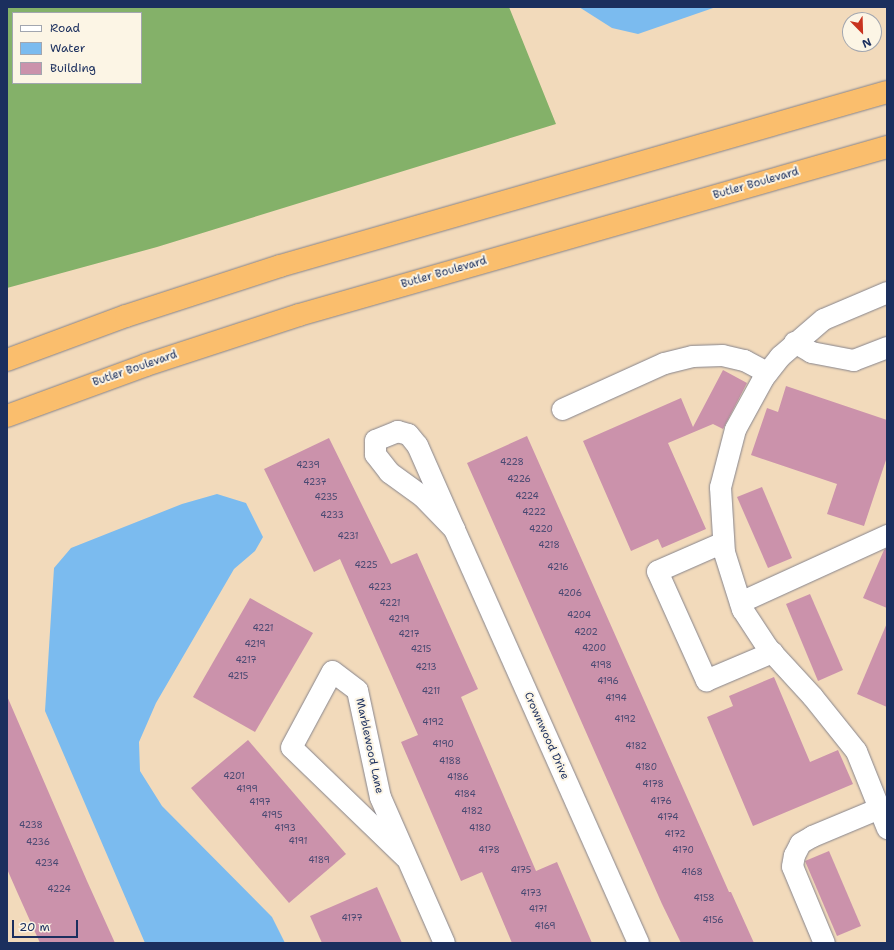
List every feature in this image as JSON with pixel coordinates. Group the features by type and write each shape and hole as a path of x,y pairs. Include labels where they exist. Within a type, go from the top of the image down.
{"highway":[{"path":"7,360 126,316 280,266 887,92"},
{"name":"Butler Boulevard","path":"7,416 154,362 299,315 887,147"}],"street":[{"path":"887,292 823,319 794,342 767,372 735,429 720,487 723,542 740,602 754,631 812,696 856,751 887,828"},
{"path":"794,342 811,352 853,360 887,347"},
{"path":"562,410 664,363 692,356 722,355 744,360 767,372"},
{"name":"Crownwood Drive","path":"454,529 422,496 389,472 375,454 375,440 397,431 408,434 417,445 638,943"},
{"path":"740,602 887,535"},
{"path":"723,542 657,571 706,680 772,652"},
{"name":"Marblewood Lane","path":"405,857 292,747 332,671 357,690 380,797 444,943"},
{"path":"824,943 792,866 794,855 800,843 812,836 880,808"}],"green space":[{"path":"7,7 509,7 556,124 157,247 7,288"}],"water":[{"path":"579,7 716,7 638,34 612,28"},
{"path":"217,494 246,503 263,537 255,551 234,569 156,703 139,742 140,771 162,806 272,917 285,943 145,943 45,711 54,568 71,548 182,504"}],"building":[{"path":"723,370 747,383 723,429 713,424 668,443 706,529 662,548 658,539 631,551 583,441 681,398 693,427"},
{"path":"786,386 887,420 887,457 864,526 827,514 837,484 751,455 767,408 778,412"},
{"path":"527,436 729,892 731,892 754,943 681,943 662,904 467,463"},
{"path":"329,438 391,564 417,553 478,689 461,697 536,871 557,862 592,943 512,943 482,872 461,881 401,742 418,735 340,559 314,572 264,469"},
{"path":"762,487 792,558 768,568 737,497"},
{"path":"887,548 887,608 863,598 884,550"},
{"path":"810,594 843,670 818,681 786,604"},
{"path":"250,598 313,633 255,732 193,697"},
{"path":"887,623 887,707 857,694"},
{"path":"774,677 810,762 838,750 853,784 753,826 707,717 733,706 729,696"},
{"path":"7,696 115,943 40,943 7,869"},
{"path":"248,740 346,854 289,903 191,788"},
{"path":"829,851 861,926 837,936 805,861"},
{"path":"377,887 402,943 322,943 310,916"}]}
